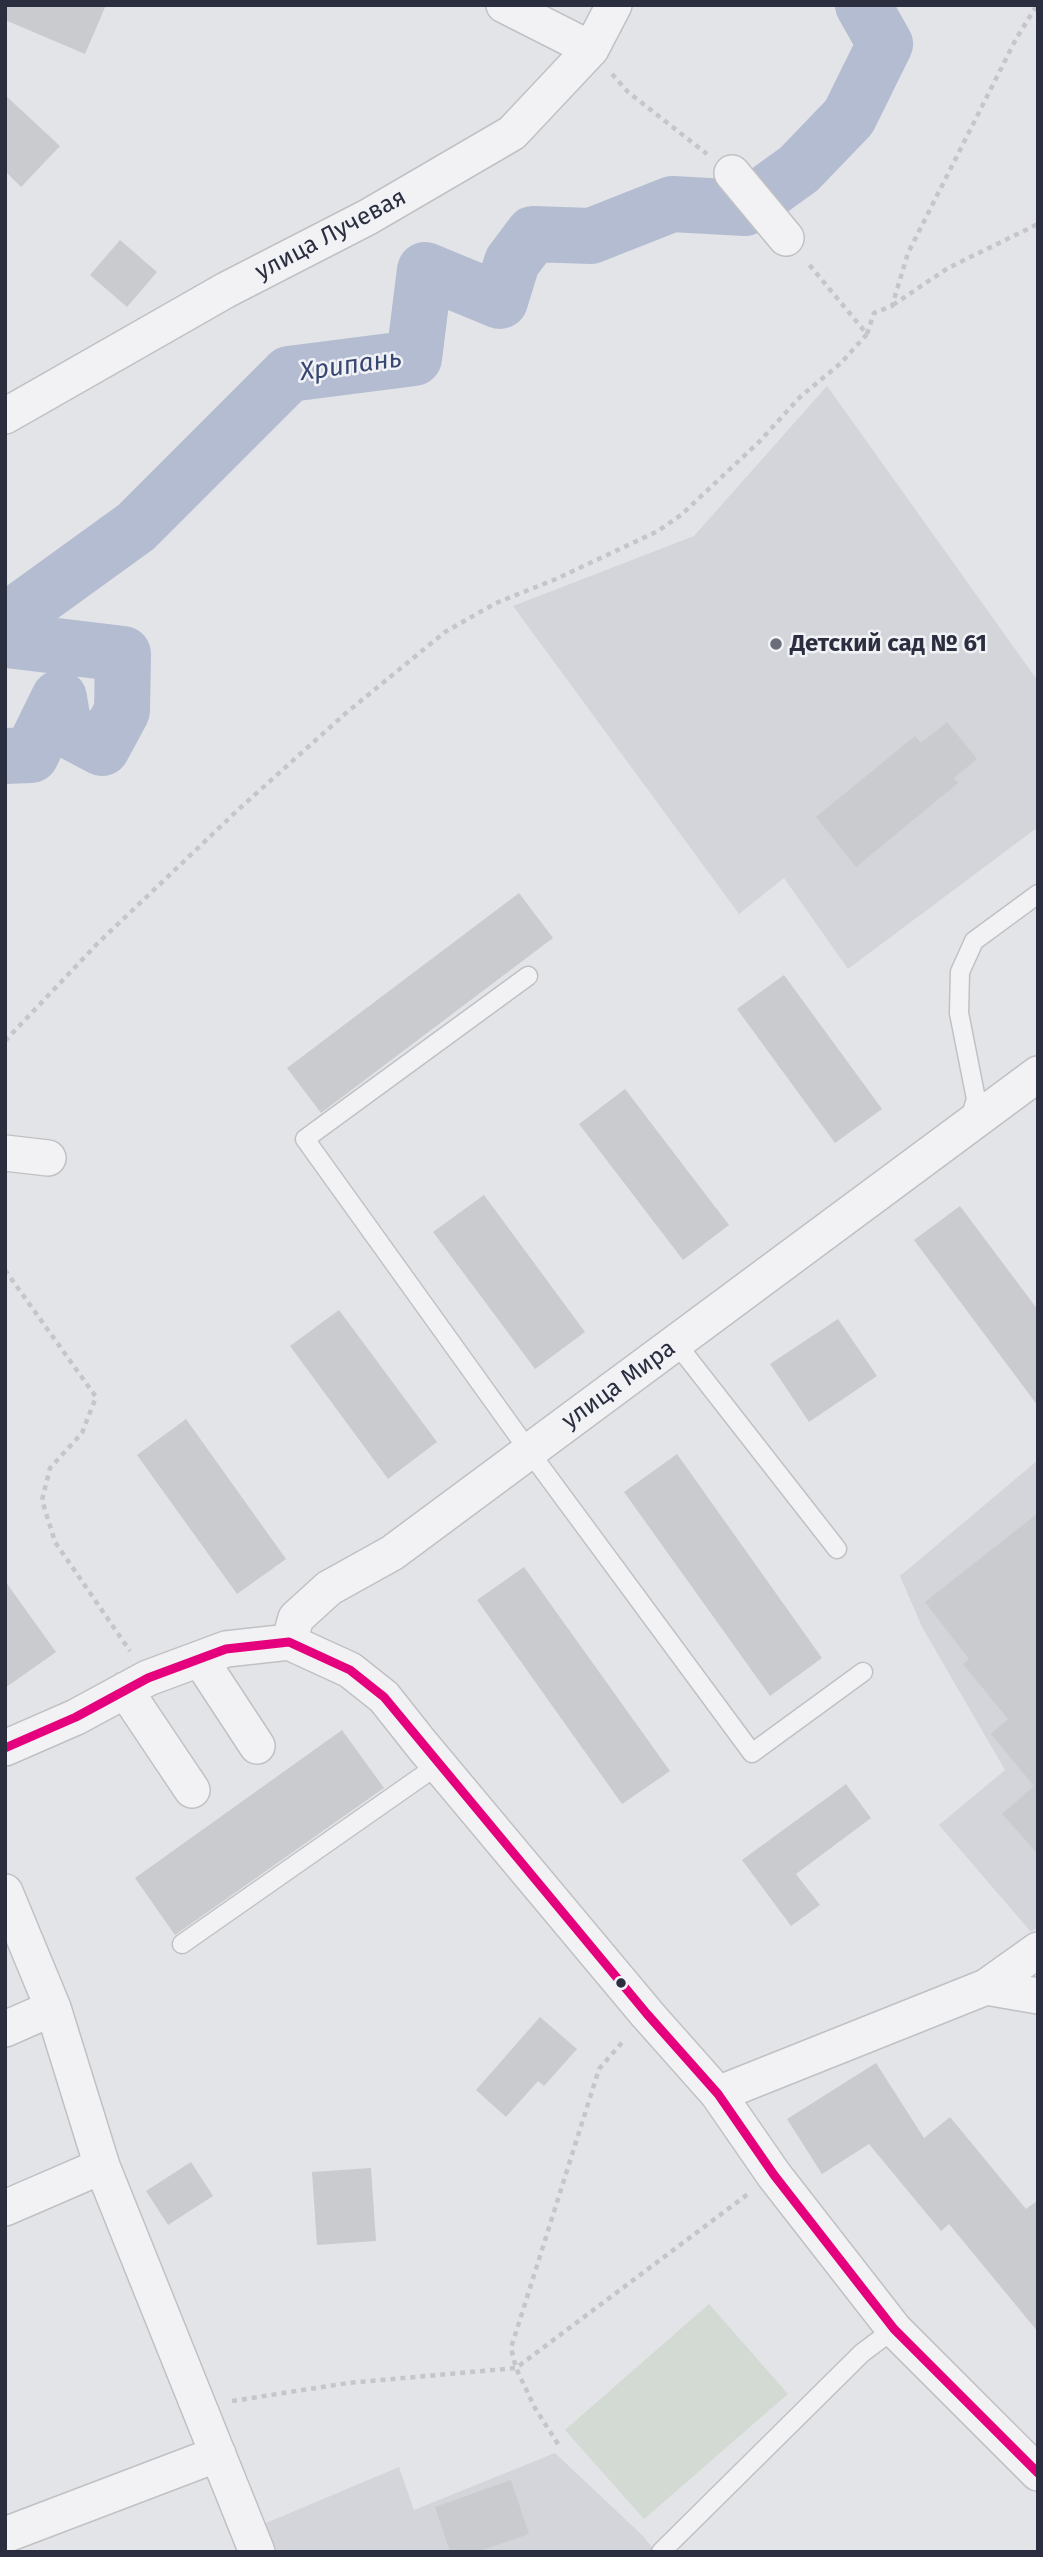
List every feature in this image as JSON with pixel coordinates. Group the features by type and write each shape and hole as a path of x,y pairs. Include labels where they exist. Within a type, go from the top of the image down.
{"street":[{"path":"504,5 591,49"},
{"name":"улица Лучевая","path":"5,415 226,290 368,217 512,134 591,49 614,5"},
{"path":"732,173 786,238"},
{"name":"улица Мира","path":"289,1642 296,1618 329,1588 392,1553 1038,1074"},
{"path":"5,1153 48,1157"},
{"path":"5,1748 76,1717 137,1684 226,1649 289,1642 350,1670 384,1697 647,2014 718,2094 774,2175 894,2329 1038,2473"},
{"path":"200,1659 257,1746"},
{"path":"137,1684 192,1790"},
{"path":"5,1892 53,2008 103,2166 257,2552"},
{"path":"718,2094 986,1987 1038,1950"},
{"path":"986,1987 1038,1996"},
{"path":"5,2029 53,2008"},
{"path":"5,2207 103,2166"},
{"path":"5,2535 218,2454"}],"lane":[{"path":"965,1129 976,1099 958,1013 960,972 974,941 1038,894"},
{"path":"528,975 305,1139 529,1451 751,1753 863,1672"},
{"path":"676,1343 838,1549"},
{"path":"182,1944 438,1765"},
{"path":"661,2552 862,2353 894,2329"}],"path":[{"path":"892,306 908,253 1016,39 1037,5"},
{"path":"591,49 628,92 732,173"},
{"path":"5,1041 98,943 240,808 346,713 445,632 496,603 658,531 681,515 758,442 800,397 841,363 867,334 874,313 892,306 948,268 1038,224"},
{"path":"786,238 867,334"},
{"path":"5,1270 96,1397 82,1433 50,1468 42,1500 55,1542 137,1684"},
{"path":"558,2444 535,2408 516,2368 510,2348 599,2069 647,2014"},
{"path":"198,2406 348,2383 516,2368 774,2175"}],"shaded area":[{"name":"Детский сад № 61","path":"827,386 1038,681 1038,827 848,969 784,878 739,914 513,606 694,536"},
{"path":"1038,1460 1038,1927 1031,1932 939,1825 1005,1770 922,1627 900,1576"},
{"path":"709,2304 788,2394 644,2519 565,2430"},
{"path":"555,2453 642,2535 656,2552 269,2552 259,2526 399,2467 414,2510"}],"building":[{"path":"5,5 106,5 85,54 5,20"},
{"path":"5,95 60,146 21,187 5,171"},
{"path":"120,240 157,272 127,307 90,275"},
{"path":"947,722 977,759 954,778 958,783 856,867 816,817 915,736 921,743"},
{"path":"519,893 553,938 321,1113 287,1068"},
{"path":"784,975 882,1109 835,1143 737,1009"},
{"path":"625,1089 729,1225 683,1260 579,1124"},
{"path":"484,1195 585,1332 535,1369 433,1232"},
{"path":"960,1206 1038,1310 1038,1406 914,1240"},
{"path":"339,1310 437,1442 388,1479 290,1346"},
{"path":"838,1319 877,1376 809,1422 770,1364"},
{"path":"186,1419 286,1559 237,1594 137,1455"},
{"path":"677,1454 822,1658 770,1696 624,1492"},
{"path":"1038,1513 1038,1854 1002,1814 1034,1786 991,1734 1008,1719 963,1664 969,1659 925,1602"},
{"path":"524,1567 670,1771 622,1804 477,1600"},
{"path":"5,1581 56,1652 5,1688"},
{"path":"342,1730 384,1788 175,1935 135,1878"},
{"path":"846,1784 871,1818 796,1874 820,1905 791,1926 742,1860"},
{"path":"540,2017 577,2049 544,2086 538,2081 506,2117 476,2090"},
{"path":"876,2063 924,2138 950,2117 1026,2209 1038,2200 1038,2332 949,2224 941,2231 869,2144 822,2174 787,2119"},
{"path":"191,2162 213,2196 168,2225 146,2191"},
{"path":"371,2168 376,2241 317,2245 312,2172"},
{"path":"511,2480 529,2534 477,2552 450,2552 435,2507"}],"waterway":[{"name":"Хрипань","path":"5,756 31,755 59,698 64,728 102,748 122,711 123,654 7,640 13,616 136,527 289,374 414,358 425,270 500,301 512,262 533,234 591,236 672,204 745,208 799,169 849,117 885,44 863,5"}],"transit line":[{"path":"5,1748 76,1717 148,1678 226,1649 289,1642 350,1670 384,1697 647,2014 718,2094 774,2175 894,2329 1038,2473"}],"place":[{"name":"Детский сад № 61","path":"776,644"}]}
